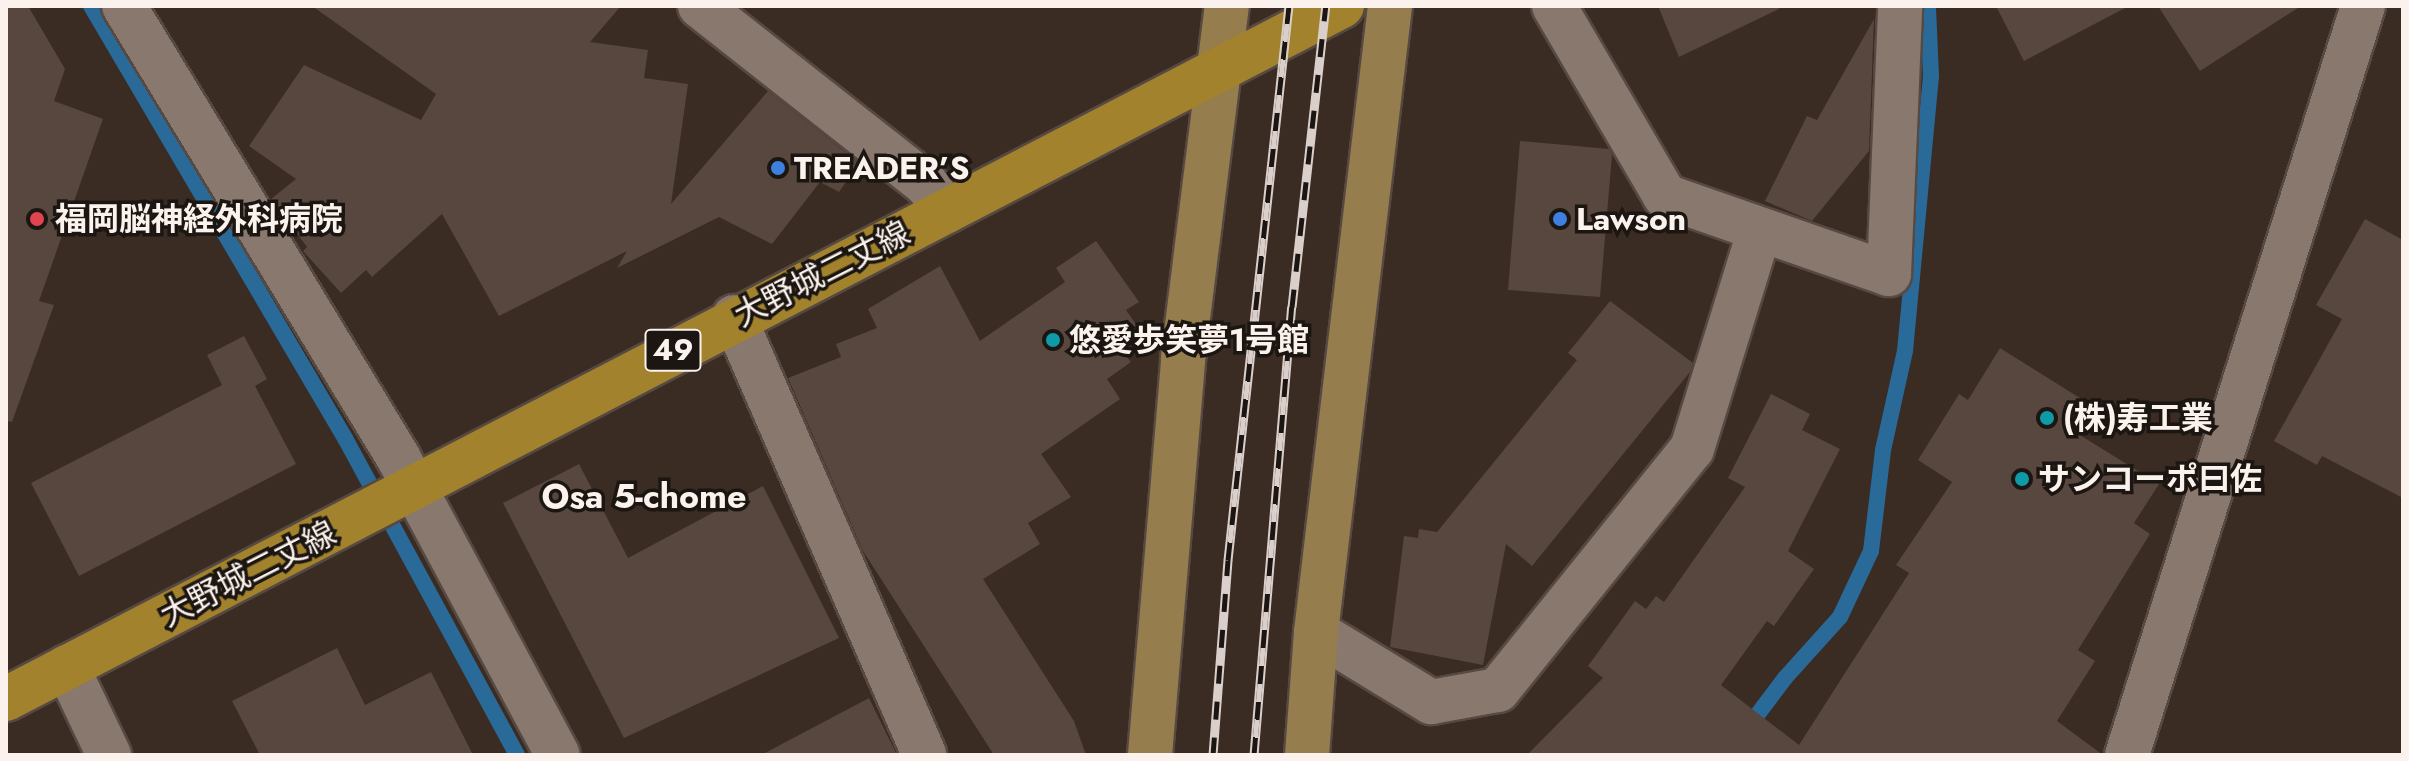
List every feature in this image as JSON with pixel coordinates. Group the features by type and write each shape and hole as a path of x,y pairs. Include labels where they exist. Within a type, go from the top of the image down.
{"main road":[{"name":"大野城二丈線","path":"6,699 413,489 734,317 1219,72 1342,6"}],"street":[{"path":"124,6 413,489 558,755"},
{"path":"700,6 926,184 947,211"},
{"path":"1150,755 1183,358 1227,6"},
{"path":"1307,755 1316,632 1390,6"},
{"path":"1554,6 1665,196 1759,233 1889,274 1900,6"},
{"path":"2127,755 2363,6"},
{"path":"1316,632 1431,702 1498,690 1692,449 1759,233"},
{"path":"734,317 924,755"},
{"path":"67,667 109,755"}],"building":[{"name":"福岡脳神経外科病院","path":"6,6 28,6 65,69 54,101 103,119 39,301 54,305 12,422 6,421"},
{"path":"312,6 621,6 590,42 648,50 644,78 688,84 671,204 768,91 859,163 839,192 820,182 772,244 719,217 617,268 627,251 499,316 442,214 372,277 366,270 341,293 303,251 307,247 271,199 296,179 249,146 304,65 421,120 436,94"},
{"path":"1658,6 1785,6 1679,57"},
{"path":"1996,6 2129,6 2024,61"},
{"path":"2158,6 2301,6 2200,71"},
{"path":"1874,19 1869,151 1812,221 1765,201 1807,116 1817,120"},
{"name":"Lawson","path":"1520,141 1609,149 1612,155 1600,297 1508,290"},
{"path":"2365,219 2403,240 2403,498 2322,456 2317,465 2274,441 2342,319 2316,305"},
{"path":"1096,241 1139,302 1126,310 1138,327 1116,343 1131,362 1107,379 1120,399 1041,454 1071,497 1028,523 1040,544 983,579 1074,721 1086,755 994,755 863,551 788,378 841,357 836,344 877,328 868,309 940,266 980,341 1065,282 1056,268"},
{"path":"1610,301 1693,363 1690,372 1532,566 1506,544 1483,665 1390,647 1404,536 1418,538 1419,529 1437,532 1577,360 1568,353"},
{"path":"244,336 267,379 255,386 296,464 79,576 31,483 222,385 207,355"},
{"path":"2000,348 2091,405 2075,432 2159,484 2134,523 2150,534 2078,650 2095,661 2057,721 2103,755 1527,755 1603,678 1588,666 1635,601 1646,609 1656,596 1664,602 1745,487 1728,478 1771,394 1810,414 1802,430 1840,449 1788,551 1814,569 1774,626 1767,621 1721,685 1799,745 1909,573 1896,565 1952,482 1918,460 1959,394 1968,400"},
{"path":"579,464 628,558 763,486 839,638 624,738 503,503"},
{"path":"337,648 365,705 431,672 473,755 260,755 232,701"},
{"path":"869,698 897,755 761,755"}],"waterway":[{"path":"91,6 346,440 517,755"},
{"path":"1727,755 1785,678 1840,617 1871,551 1883,450 1905,351 1931,76 1928,6"}],"railway":[{"path":"1213,755 1228,560 1289,6"},
{"path":"1254,755 1292,307 1326,6"}],"place":[{"name":"TREADER’S","path":"778,168"},
{"name":"福岡脳神経外科病院","path":"37,219"},
{"name":"Lawson","path":"1560,219"},
{"name":"悠愛歩笑夢1号館","path":"1053,340"},
{"name":"(株)寿工業","path":"2047,418"},
{"name":"サンコーポ曰佐","path":"2022,479"}],"district":[{"name":"Osa 5-chome","path":"644,497"}]}
